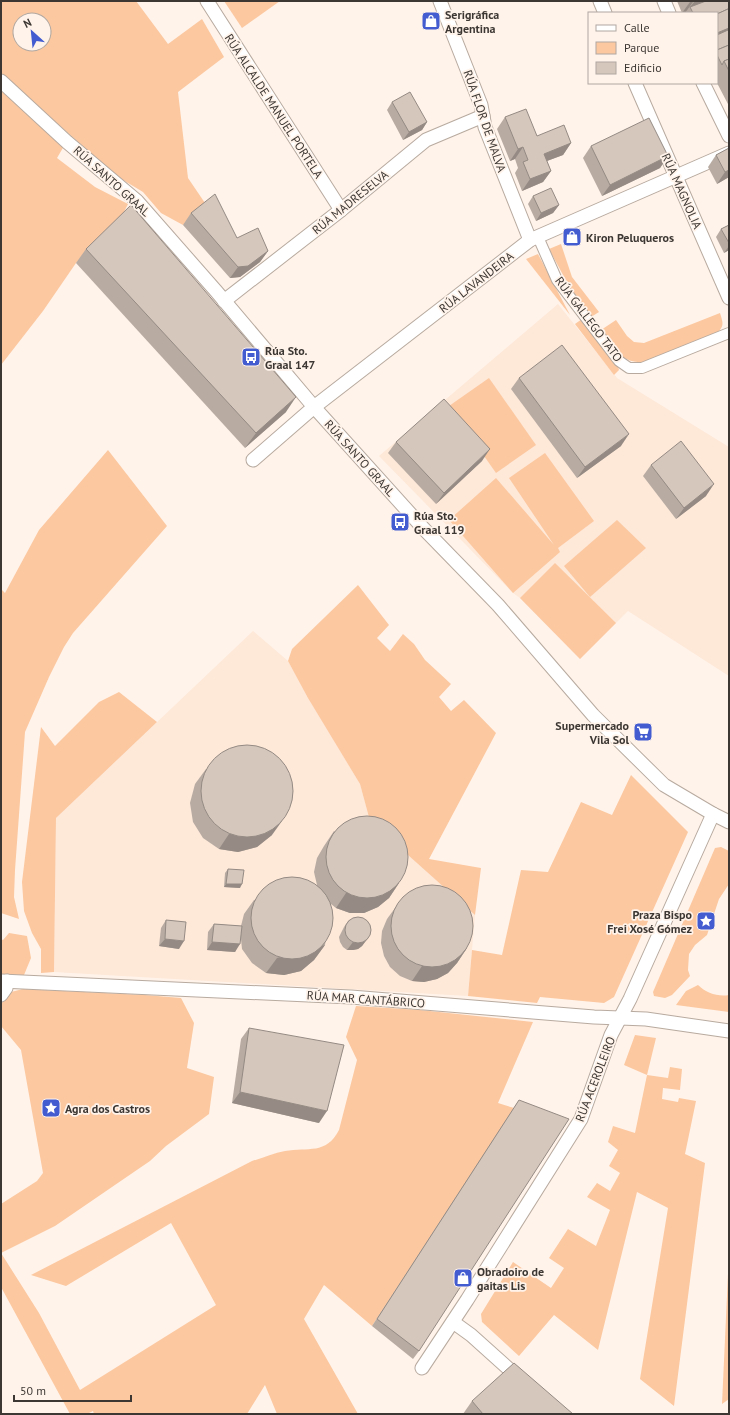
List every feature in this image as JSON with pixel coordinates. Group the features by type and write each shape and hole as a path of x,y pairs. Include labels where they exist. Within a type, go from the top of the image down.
{"street":[{"name":"RÚA ALCALDE MANUEL PORTELA","path":"207,1 341,210"},
{"name":"RÚA FLOR DE MALVA","path":"440,1 481,105 484,127 534,239"},
{"path":"600,1 605,12"},
{"path":"664,1 669,12"},
{"name":"RÚA SANTO GRAAL","path":"1,81 67,142 136,201 168,236 314,407 424,529 498,605 593,715 664,785 729,822"},
{"name":"RÚA MAGNOLIA","path":"635,84 729,298"},
{"path":"703,84 729,136"},
{"name":"RÚA MADRESELVA","path":"224,301 341,210 426,140 483,116"},
{"name":"RÚA LAVANDEIRA","path":"253,460 314,407 534,239 729,153"},
{"name":"RÚA GALLEGO TATO","path":"534,239 557,280 619,361 629,368 642,368 729,333"},
{"name":"RÚA ACEROLEIRO","path":"422,1368 453,1322 581,1119 611,1035 630,999 713,814"},
{"path":"1,995 6,988 4,981"},
{"name":"RÚA MAR CANTÁBRICO","path":"4,981 351,997 646,1019 729,1031"},
{"path":"453,1322 471,1335 531,1388"}],"shaded area":[{"path":"558,304 617,378 729,447 729,676 628,611 580,659 379,456"},
{"path":"253,631 288,661 360,784 370,821 475,915 468,996 54,972 56,818"}],"green space":[{"path":"1,1 136,1 168,44 202,19 224,57 178,92 188,178 207,206 183,225 161,213 143,192 118,177 1,74"},
{"path":"224,1 280,1 242,28"},
{"path":"1,88 64,146 57,158 95,187 128,204 120,220 76,263 43,311 1,365"},
{"path":"561,244 572,277 599,312 591,317 569,286 549,249"},
{"path":"538,254 570,315 526,259"},
{"path":"720,313 722,326 716,334 646,362 637,362 624,358 619,354 601,330 616,320 627,336 634,342 644,343"},
{"path":"582,319 617,363 619,370 614,375 575,324"},
{"path":"489,378 536,445 496,473 449,406"},
{"path":"108,450 167,526 73,633 49,677 25,732 14,897 19,919 1,913 1,589 5,593 39,530"},
{"path":"545,453 594,521 558,548 560,552 513,593 449,520 496,478 554,545 509,478"},
{"path":"617,520 646,548 590,597 564,566"},
{"path":"555,563 616,623 580,659 520,598"},
{"path":"358,585 389,625 377,638 390,651 403,634 414,644 425,660 451,684 439,697 451,711 464,700 496,733 429,859 481,868 475,915 370,821 360,784 308,698 288,661 292,649"},
{"path":"119,692 157,722 56,818 54,972 41,973 41,949 32,933 24,911 22,882 41,727 55,746 99,702"},
{"path":"631,775 688,832 614,997 604,1003 540,997 537,1003 468,996 472,950 502,955 521,870 548,872 581,802 612,815"},
{"path":"721,847 729,851 729,884 719,899 707,935 695,945 689,954 688,970 690,976 672,995 665,998 654,996 653,992 715,848"},
{"path":"9,933 27,936 31,958 24,975 1,974 1,939 3,940"},
{"path":"698,985 712,994 729,995 729,1012 676,1005 686,991"},
{"path":"23,989 181,998 194,1023 187,1068 214,1077 209,1114 166,1146 150,1161 55,1226 1,1253 1,1204 37,1181 43,1173 21,1050 1,1026 1,1004 11,992"},
{"path":"356,1006 420,1010 533,1022 498,1103 514,1108 372,1326 324,1285 304,1319 358,1414 277,1414 265,1385 247,1414 94,1414 93,1411 87,1414 70,1414 1,1287 1,1253 39,1313 80,1390 216,1305 171,1223 66,1286 31,1275 252,1161 281,1152 322,1147 328,1143 334,1138 339,1130 357,1060 346,1037"},
{"path":"635,1035 656,1038 647,1075 624,1065"},
{"path":"670,1067 682,1069 680,1090 663,1088 662,1099 678,1102 679,1098 696,1101 685,1154 705,1163 674,1406 640,1379 668,1208 637,1192 598,1350 554,1315 519,1356 482,1322 481,1314 513,1262 551,1288 564,1268 549,1258 568,1229 596,1246 610,1210 587,1197 597,1183 610,1191 620,1173 609,1166 618,1150 608,1142 613,1126 635,1133 647,1075 668,1078"},
{"path":"729,1252 729,1399 722,1404"}],"building":[{"path":"706,1 729,1 729,11 728,9 718,14 718,12 692,12 690,7"},
{"path":"728,9 729,11 729,28 718,33 718,14"},
{"path":"728,30 729,45 718,50 718,35"},
{"path":"729,45 729,59 724,61 722,65 718,57 718,50"},
{"path":"729,59 729,71 724,61"},
{"path":"410,92 427,122 409,132 392,102"},
{"path":"526,109 537,136 564,125 571,143 544,154 551,171 530,179 523,162 528,160 523,147 518,149 505,117"},
{"path":"649,118 668,156 610,185 591,146"},
{"path":"729,148 729,170 725,172 716,155"},
{"path":"551,188 559,205 541,213 533,196"},
{"path":"215,194 237,238 258,228 268,251 248,266 238,267 191,213"},
{"path":"131,205 296,397 256,433 86,249"},
{"path":"729,225 729,243 721,229"},
{"path":"562,345 629,434 585,467 519,378"},
{"path":"444,399 490,449 444,493 396,442"},
{"path":"681,441 714,484 684,508 651,465"},
{"path":"247,745 264,749 279,759 289,774 293,791 289,808 279,823 264,833 247,837 230,833 215,823 205,808 201,791 205,774 215,759 230,749"},
{"path":"359,816 375,816 390,823 401,834 408,849 408,865 405,873 396,886 383,895 375,898 359,898 344,891 333,880 326,865 326,849 333,834 344,823"},
{"path":"228,869 244,870 242,884 226,884"},
{"path":"284,877 300,877 315,884 326,895 333,910 333,926 330,934 321,947 308,956 300,959 284,959 269,952 258,941 251,926 251,910 258,895 269,884"},
{"path":"432,885 448,888 461,897 470,910 473,926 470,942 461,955 448,964 432,967 416,964 403,955 394,942 391,926 394,910 403,897 416,888"},
{"path":"358,917 367,921 371,930 367,939 358,943 349,939 345,930 349,921"},
{"path":"166,920 186,922 184,941 165,939"},
{"path":"214,924 242,926 240,944 212,942"},
{"path":"249,1028 344,1045 327,1111 240,1092"},
{"path":"519,1100 569,1119 419,1351 377,1319"},
{"path":"514,1363 573,1414 483,1414 472,1401"}],"place":[{"name":"Serigráfica Argentina","path":"431,21"},
{"name":"Kiron Peluqueros","path":"572,237"},
{"name":"Rúa Sto. Graal 147","path":"251,357"},
{"name":"Rúa Sto. Graal 119","path":"400,522"},
{"name":"Supermercado Vila Sol","path":"643,732"},
{"name":"Praza Bispo Frei Xosé Gómez","path":"706,921"},
{"name":"Agra dos Castros","path":"51,1108"},
{"name":"Obradoiro de gaitas Lis","path":"463,1278"}]}
